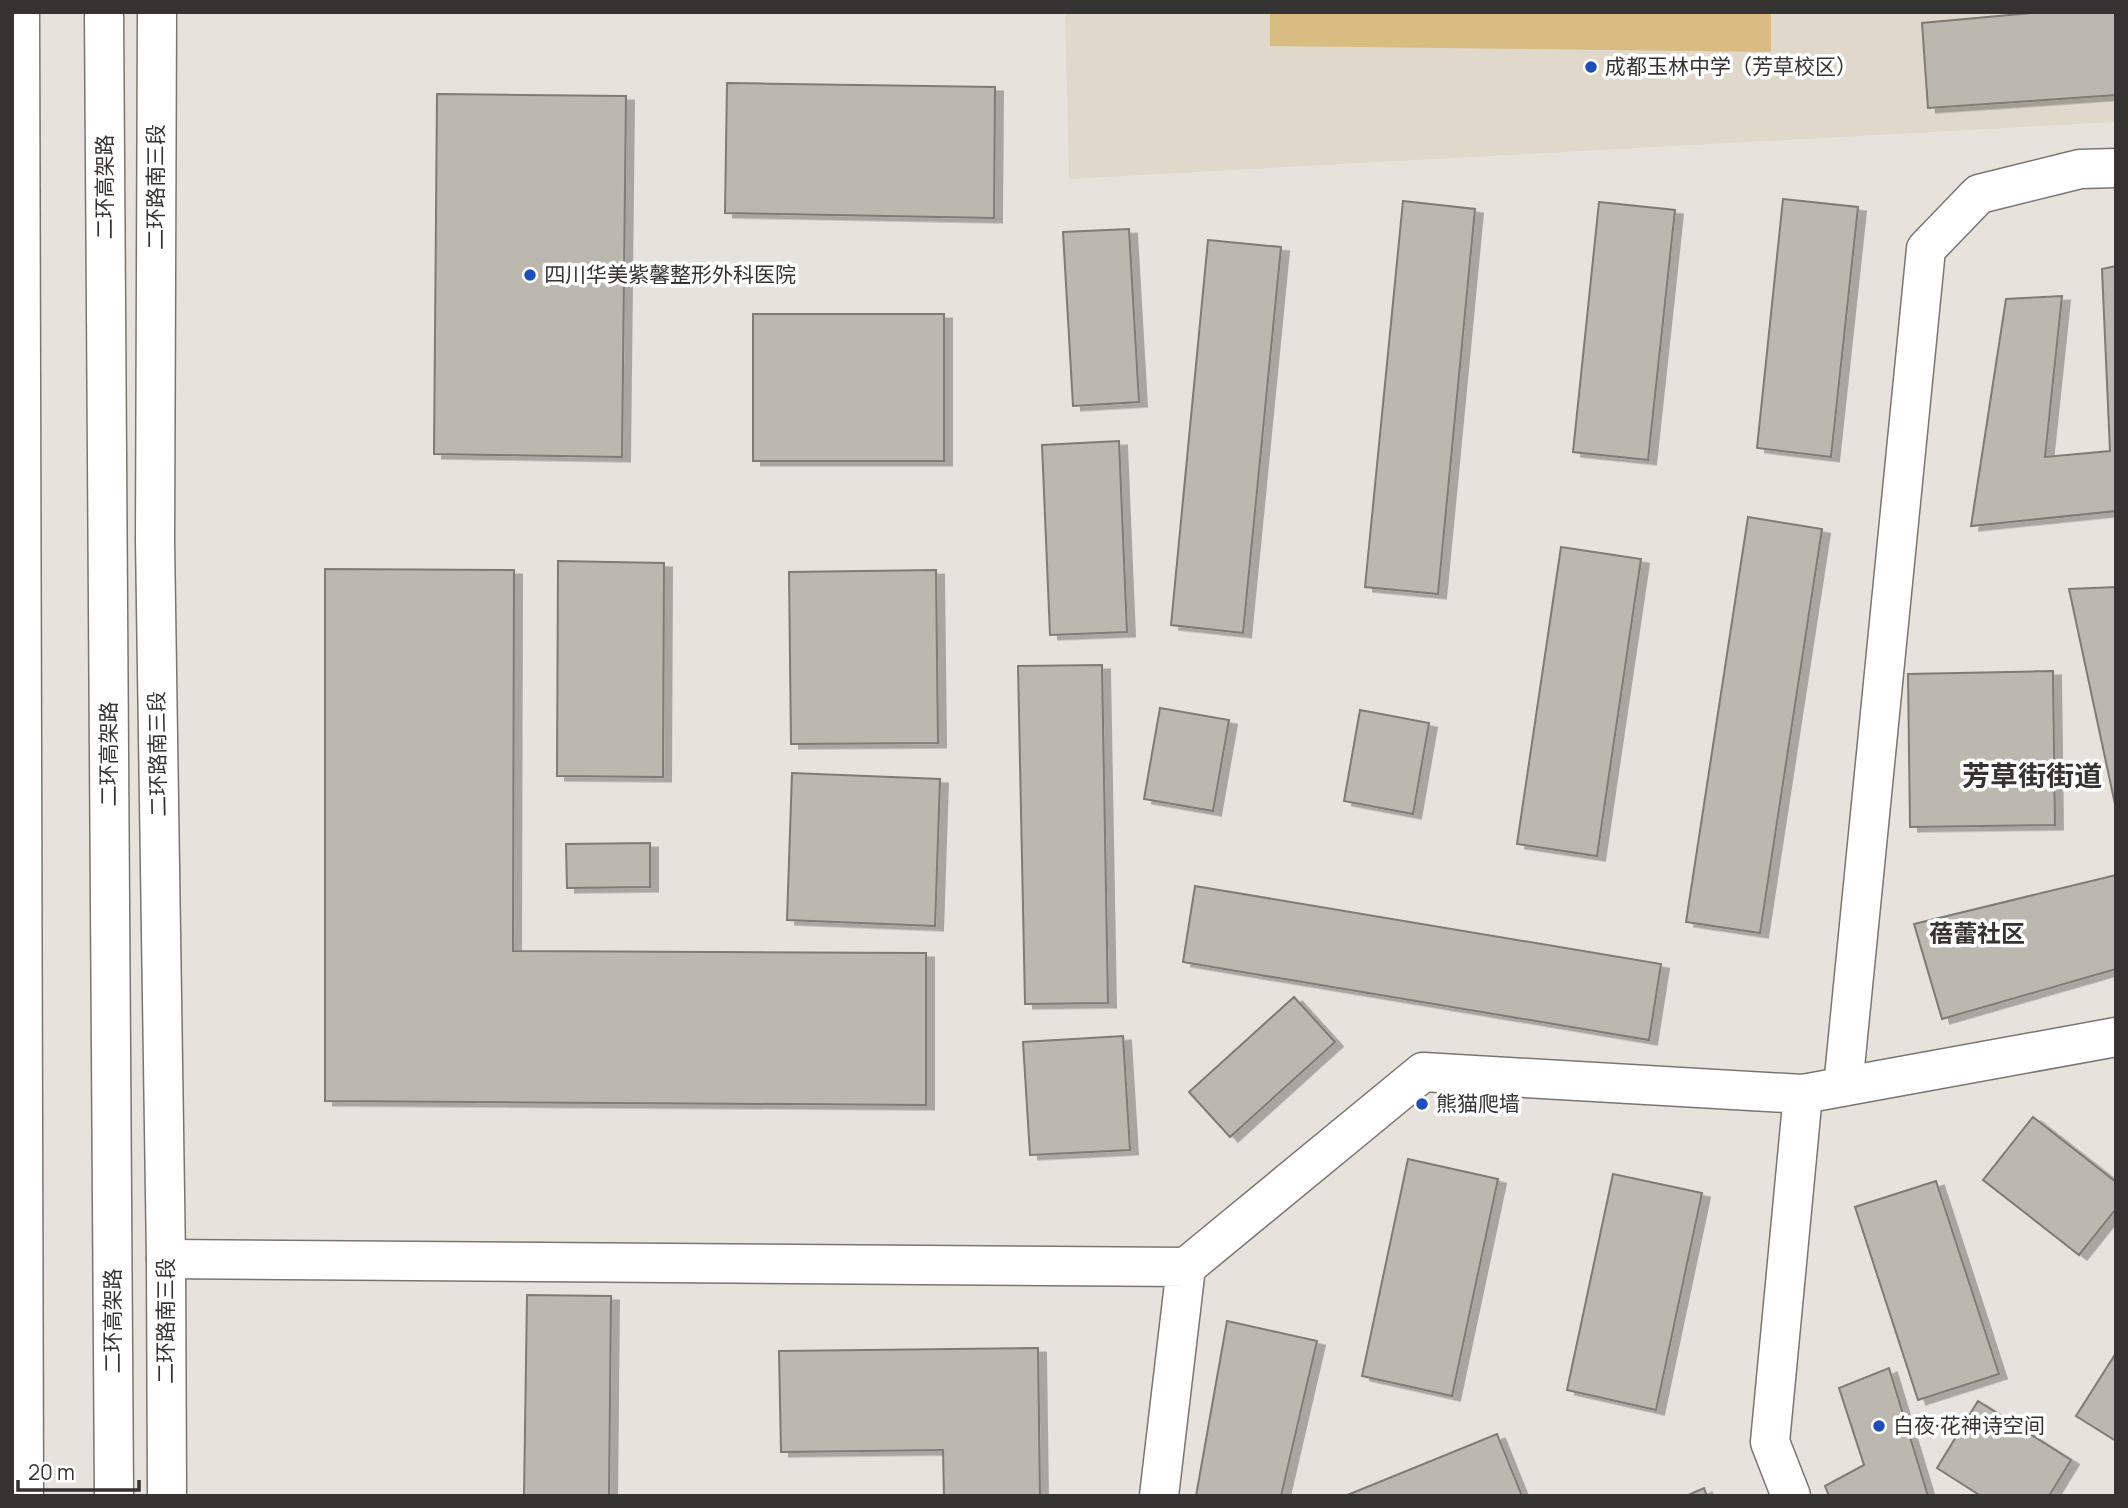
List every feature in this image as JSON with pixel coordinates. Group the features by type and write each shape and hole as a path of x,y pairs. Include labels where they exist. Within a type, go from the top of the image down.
{"main road":[{"path":"20,12 24,1496"},
{"path":"13,1496 25,12"},
{"name":"二环高架路","path":"104,12 114,1496"},
{"name":"二环路南三段","path":"156,12 155,540 167,1496"},
{"path":"1843,1087 1926,249 1979,194 2080,169 2116,168"},
{"path":"166,1259 1186,1267 1423,1072 1803,1094 2116,1037"},
{"path":"1791,1496 1770,1442 1803,1094"},
{"path":"1158,1496 1186,1267"}],"shaded area":[{"name":"成都玉林中学（芳草校区）","path":"1065,12 2116,12 2116,122 1069,179"},
{"path":"1270,12 1771,12 1771,52 1270,46"}],"building":[{"path":"2041,12 2116,12 2116,95 1928,108 1922,23"},
{"path":"727,83 995,87 994,218 725,213"},
{"name":"四川华美紫馨整形外科医院","path":"437,94 626,96 622,457 434,454"},
{"path":"1783,199 1858,207 1831,457 1757,448"},
{"path":"1403,201 1475,209 1438,594 1365,587"},
{"path":"1599,202 1675,210 1648,460 1573,452"},
{"path":"1129,229 1139,402 1073,406 1063,232"},
{"path":"1208,240 1281,247 1243,633 1171,625"},
{"path":"2116,266 2116,511 1971,526 2006,299 2062,296 2045,457 2110,451 2102,269"},
{"path":"753,314 944,314 944,461 753,461"},
{"path":"1119,441 1127,632 1050,635 1042,445"},
{"path":"1748,517 1822,529 1760,933 1686,922"},
{"path":"1561,547 1641,559 1597,856 1517,844"},
{"path":"558,561 664,563 663,777 557,776"},
{"path":"325,569 514,570 513,951 926,953 926,1105 325,1101"},
{"path":"936,570 938,743 791,744 789,572"},
{"path":"2116,587 2116,809 2069,589"},
{"path":"1102,665 1108,1003 1025,1004 1018,666"},
{"path":"2053,671 2055,825 1910,827 1908,674"},
{"path":"1160,708 1229,720 1213,811 1144,799"},
{"path":"1360,710 1429,723 1413,814 1344,801"},
{"path":"792,773 940,779 935,926 787,920"},
{"path":"650,843 650,887 567,888 566,844"},
{"path":"2116,875 2116,969 1942,1019 1914,924"},
{"path":"1195,886 1661,964 1649,1040 1183,962"},
{"path":"1294,997 1335,1042 1230,1137 1189,1092"},
{"path":"1123,1036 1130,1150 1030,1155 1023,1042"},
{"path":"2033,1117 2116,1182 2116,1209 2079,1255 1983,1180"},
{"path":"1408,1159 1498,1179 1452,1396 1362,1376"},
{"path":"1613,1174 1702,1193 1656,1410 1567,1390"},
{"path":"1936,1181 1999,1374 1918,1400 1855,1207"},
{"path":"527,1295 611,1296 609,1496 524,1496"},
{"path":"1227,1321 1317,1341 1281,1496 1196,1496"},
{"path":"1038,1348 1040,1496 944,1496 943,1450 781,1452 779,1351"},
{"path":"2116,1353 2116,1441 2076,1416"},
{"name":"白夜·花神诗空间","path":"1889,1368 1928,1496 1829,1496 1825,1486 1864,1465 1839,1388"},
{"path":"1978,1401 2071,1460 2049,1496 1981,1496 1937,1468"},
{"path":"1497,1434 1522,1496 1345,1496"},
{"path":"1704,1488 1707,1496 1686,1496"}],"place":[{"name":"成都玉林中学（芳草校区）","path":"1591,67"},
{"name":"四川华美紫馨整形外科医院","path":"530,275"},
{"name":"熊猫爬墙","path":"1422,1104"},
{"name":"白夜·花神诗空间","path":"1879,1426"}],"district":[{"name":"芳草街街道","path":"2032,776"},
{"name":"蓓蕾社区","path":"1977,934"}]}
